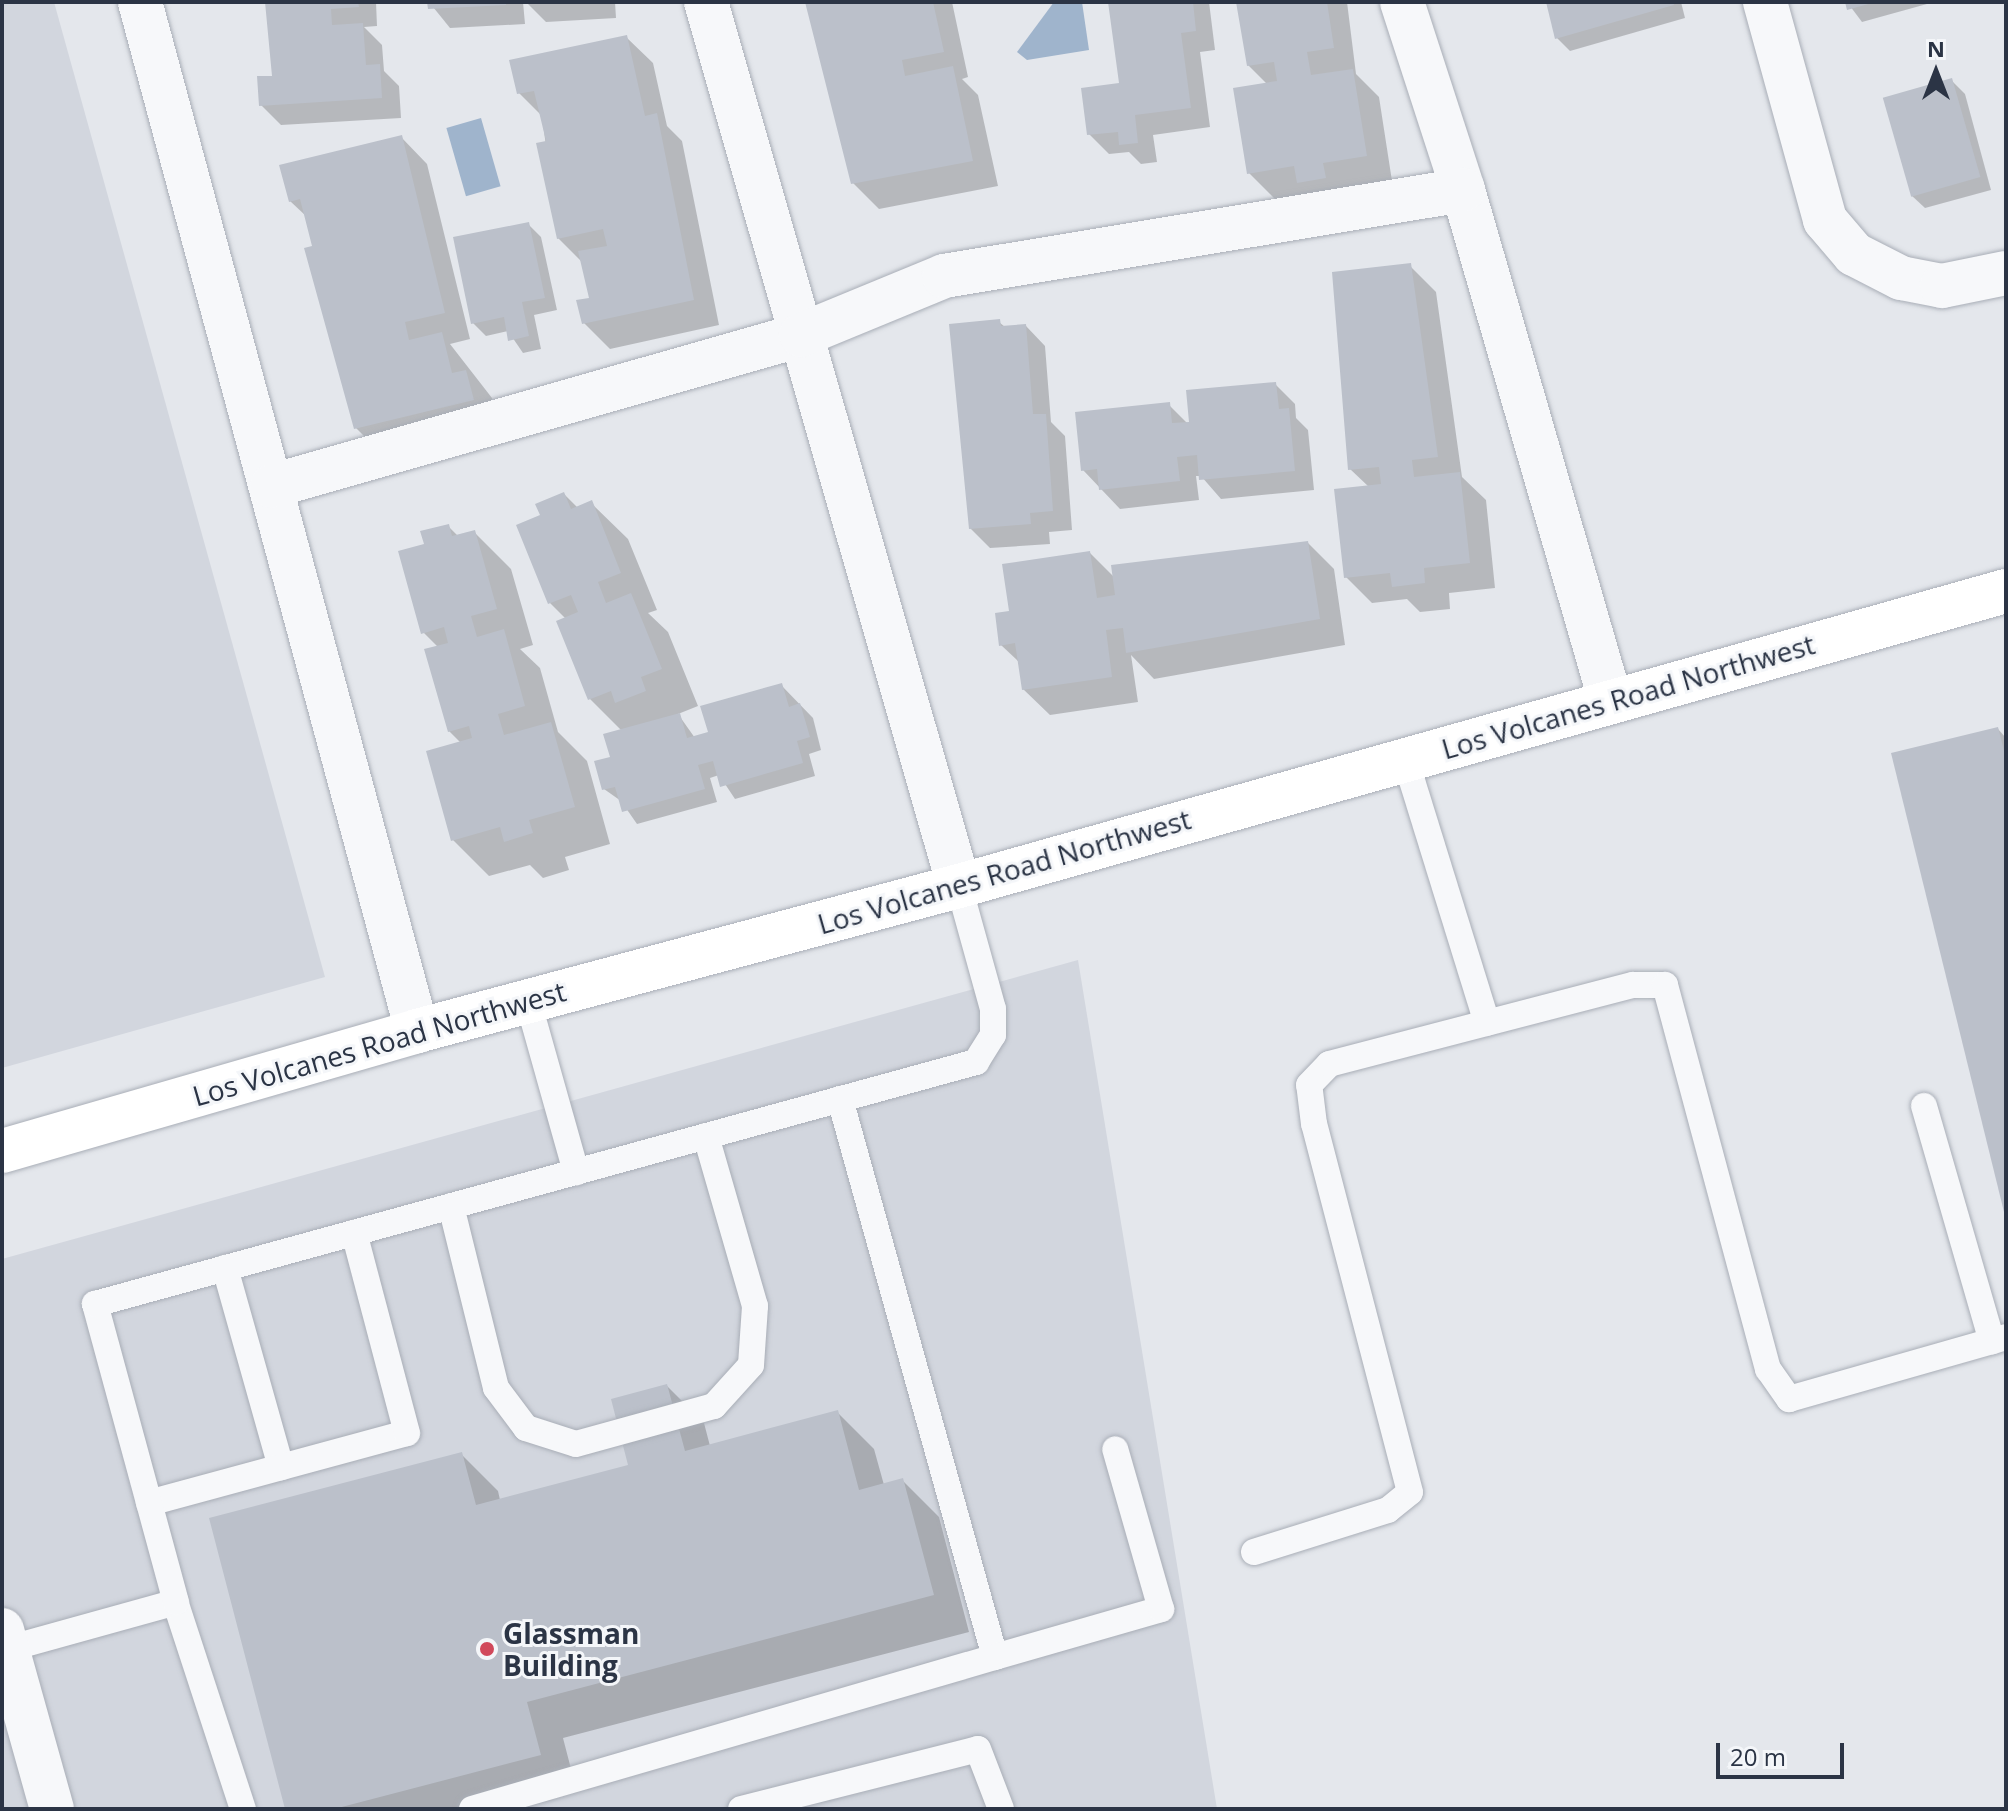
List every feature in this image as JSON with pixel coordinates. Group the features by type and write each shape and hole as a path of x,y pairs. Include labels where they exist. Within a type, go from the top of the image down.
{"street":[{"path":"140,2 417,1031"},
{"path":"706,2 959,886"},
{"path":"1402,2 1463,190 1610,699"},
{"path":"1765,2 1825,220 1854,254 1901,278 1942,286 2006,273"},
{"path":"272,486 801,335 944,276 1463,190"},
{"name":"Los Volcanes Road Northwest","path":"2,1151 417,1031 959,886 1610,699 2006,591"},
{"path":"5,1639 52,1809"}],"lane":[{"path":"1405,758 1487,1023"},
{"path":"243,1809 173,1595 95,1304 976,1062 993,1035 993,1009 959,886"},
{"path":"1254,1552 1388,1510 1410,1492 1314,1124 1309,1085 1329,1064 1633,985 1665,985 1768,1369 1789,1399 1999,1339 1924,1106"},
{"path":"528,1001 576,1172"},
{"path":"840,1099 995,1657"},
{"path":"451,1206 496,1388 526,1428 576,1444 592,1440 714,1406 751,1365 755,1306 706,1136"},
{"path":"149,1503 407,1433 354,1233"},
{"path":"225,1268 281,1467"},
{"path":"472,1809 1161,1609 1115,1449"},
{"path":"5,1639 176,1602 173,1595"},
{"path":"741,1809 978,1749 1001,1809"}],"shaded area":[{"path":"2,2 54,2 325,977 2,1068"},
{"path":"1078,960 1217,1809 2,1809 2,1259"}],"water":[{"path":"1054,2 1082,2 1089,50 1027,60 1017,52"},
{"path":"481,118 501,186 466,196 446,128"}],"building":[{"path":"265,2 358,2 359,7 331,9 332,25 363,23 366,65 380,64 382,98 259,106 257,76 272,76"},
{"path":"427,2 506,2 506,5 428,9"},
{"path":"805,2 933,2 944,52 902,60 905,76 953,66 973,161 851,184"},
{"path":"1108,2 1193,2 1196,31 1181,33 1191,108 1135,115 1138,143 1119,145 1118,132 1087,135 1081,88 1119,83"},
{"path":"1236,2 1327,2 1334,48 1307,52 1311,75 1353,69 1367,156 1323,163 1326,178 1297,183 1294,166 1247,174 1233,88 1277,81 1274,62 1247,66"},
{"path":"1546,2 1673,2 1674,5 1555,39"},
{"path":"1845,2 1872,2 1872,3 1847,10"},
{"path":"627,35 645,116 657,113 694,300 582,324 576,300 589,298 578,251 607,246 603,229 557,239 536,143 546,141 534,91 517,94 509,60"},
{"path":"1952,78 1980,177 1911,197 1883,98"},
{"path":"402,135 445,313 405,322 409,340 442,332 452,373 466,370 474,400 354,429 304,248 312,246 300,199 289,202 279,165"},
{"path":"529,222 545,298 522,302 529,336 508,341 504,317 471,324 453,237"},
{"path":"1411,263 1438,457 1412,460 1414,477 1460,472 1470,563 1424,568 1425,583 1392,587 1390,573 1344,578 1334,489 1381,484 1379,467 1348,470 1332,272"},
{"path":"1000,319 1001,326 1026,324 1033,414 1046,414 1053,511 1030,513 1031,524 969,529 949,324"},
{"path":"1276,382 1279,409 1289,408 1295,471 1199,480 1197,455 1177,457 1180,481 1099,490 1097,469 1081,471 1075,412 1170,402 1172,423 1189,422 1186,390"},
{"path":"564,492 571,509 592,500 621,573 598,582 606,603 631,593 662,669 641,677 646,691 615,703 611,691 588,700 556,621 578,612 571,595 548,604 516,525 540,515 535,504"},
{"path":"449,524 452,536 475,530 497,609 471,616 477,637 504,629 525,706 498,714 504,735 551,722 575,807 529,820 533,833 504,842 500,827 451,841 426,751 472,738 469,726 448,732 424,649 448,643 444,627 421,634 398,551 424,544 420,531"},
{"path":"1308,541 1320,619 1126,653 1123,628 1106,630 1112,677 1022,690 1015,643 999,646 995,613 1009,611 1002,564 1090,551 1097,598 1115,595 1111,565"},
{"path":"782,683 789,707 800,703 810,737 797,741 803,763 720,787 713,761 698,765 705,789 622,812 615,787 602,790 594,761 610,757 603,734 680,713 687,738 708,732 700,706"},
{"path":"1998,727 2006,759 2005,1216 1891,753"},
{"name":"Glassman Building","path":"667,1384 685,1451 838,1410 859,1490 903,1478 934,1595 527,1702 541,1755 334,1809 285,1809 209,1518 462,1452 476,1505 628,1465 611,1399"}],"place":[{"name":"Glassman Building","path":"487,1649"}]}
